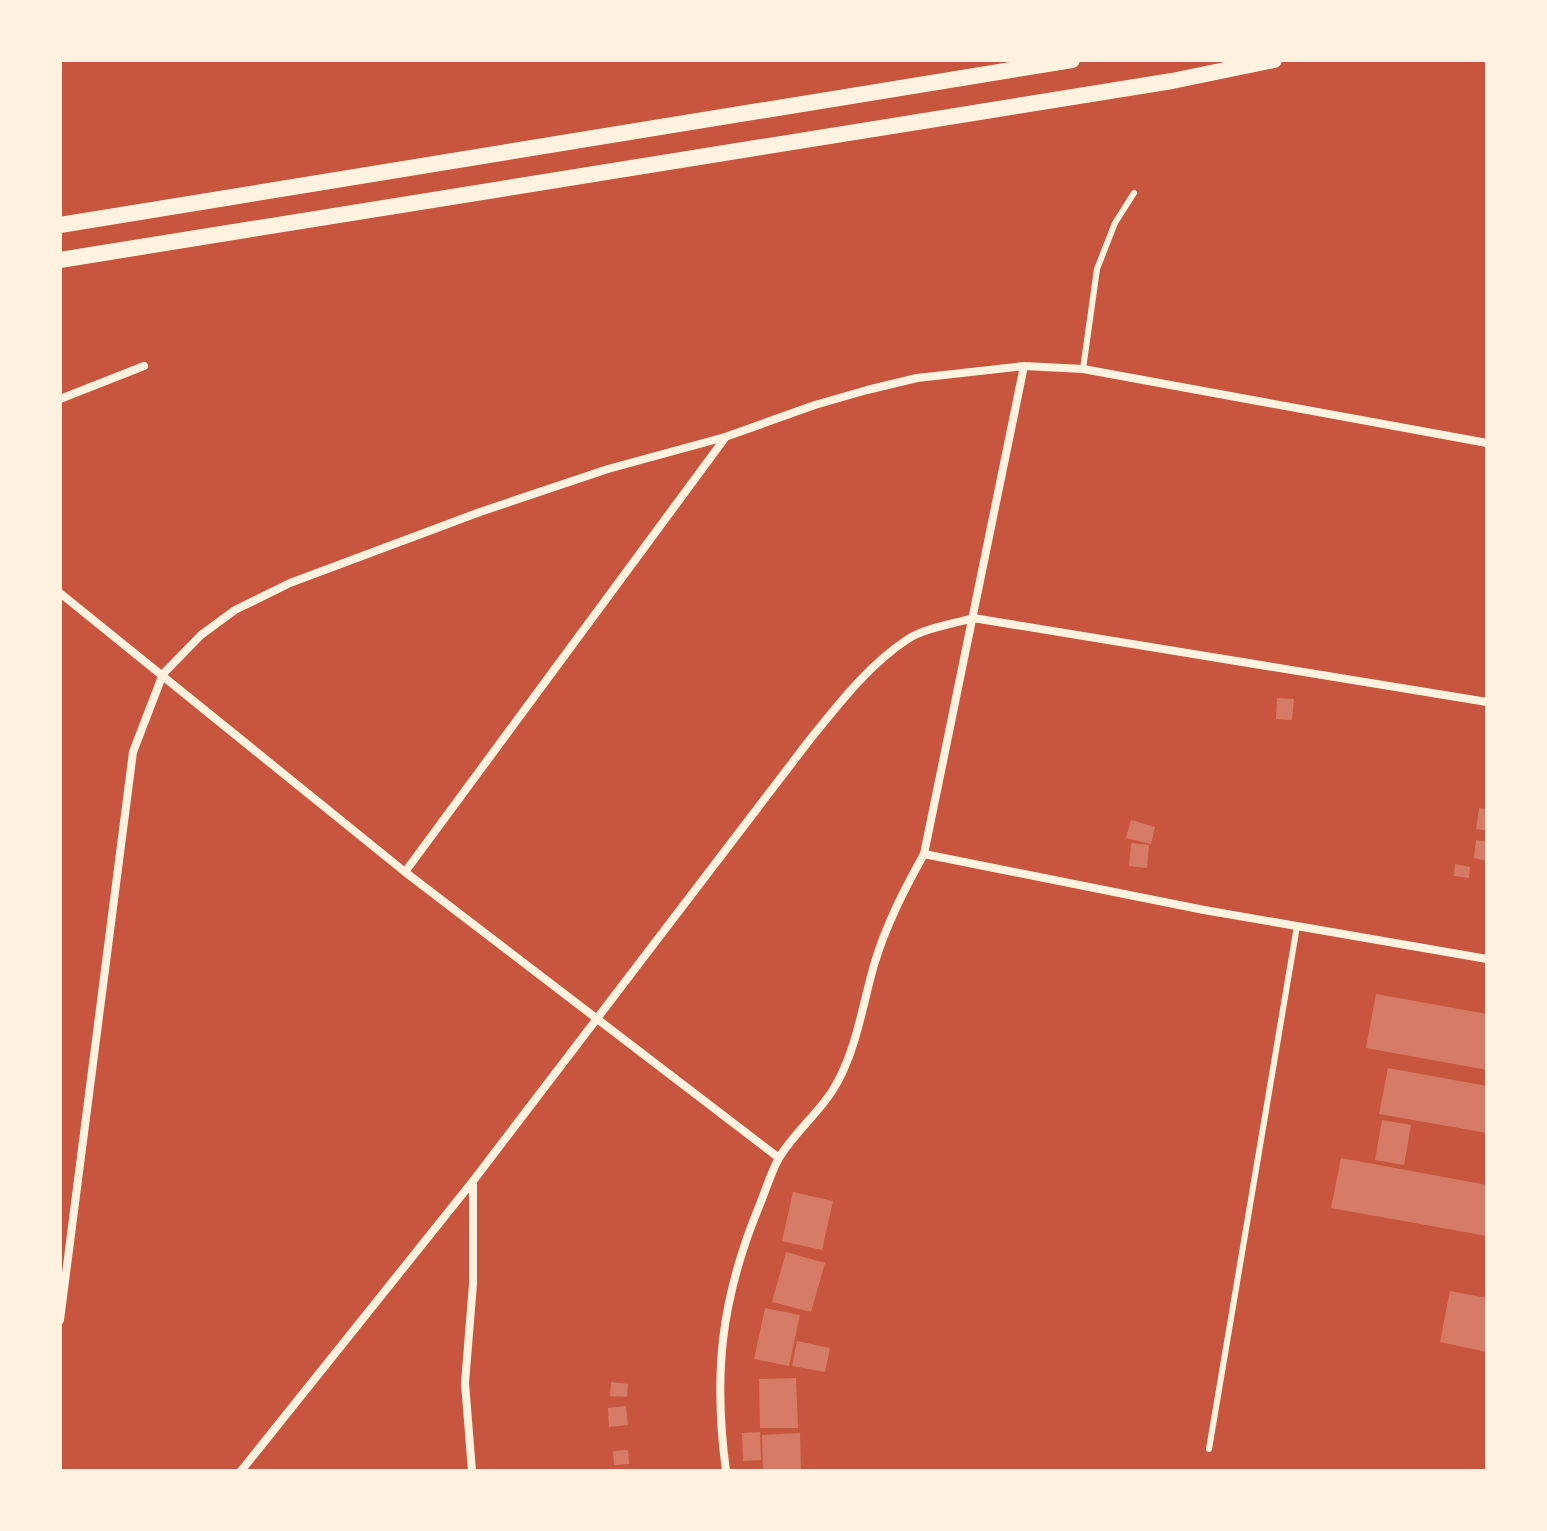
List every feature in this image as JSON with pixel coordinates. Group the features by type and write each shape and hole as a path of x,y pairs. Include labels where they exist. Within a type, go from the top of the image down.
{"main road":[{"path":"60,225 1072,60"},
{"path":"60,260 1172,81 1274,60"}],"street":[{"path":"60,399 144,366"},
{"path":"726,1471 721,1430 721,1340 731,1287 748,1233 779,1158 838,1082 888,922 924,854 1024,366"},
{"path":"60,1320 133,752 163,674 201,635 235,610 290,583 494,507 608,469 725,437 815,405 917,378 1024,366 1083,369 1487,443"},
{"path":"405,872 725,437"},
{"path":"60,593 405,872 779,1158"},
{"path":"241,1471 473,1181 766,794 850,691 910,637 973,618 1487,702"},
{"path":"924,854 1487,959"},
{"path":"472,1471 465,1383 473,1284 473,1181"}],"lane":[{"path":"1083,369 1097,269 1115,223 1134,193"},
{"path":"1209,1449 1297,926"}],"building":[{"path":"1277,698 1294,699 1292,720 1276,719"},
{"path":"1479,808 1487,809 1487,831 1476,829"},
{"path":"1131,820 1155,827 1151,844 1126,838"},
{"path":"1476,840 1487,842 1487,861 1474,858"},
{"path":"1131,843 1149,845 1147,868 1129,866"},
{"path":"1455,864 1470,867 1469,878 1454,876"},
{"path":"1376,994 1487,1014 1487,1070 1366,1048"},
{"path":"1388,1068 1487,1086 1487,1133 1379,1114"},
{"path":"1382,1120 1411,1125 1404,1165 1375,1160"},
{"path":"1341,1158 1487,1185 1487,1236 1331,1208"},
{"path":"793,1192 833,1201 822,1250 782,1241"},
{"path":"786,1252 825,1263 811,1312 772,1302"},
{"path":"1450,1291 1487,1298 1487,1352 1440,1342"},
{"path":"765,1308 800,1315 789,1366 754,1359"},
{"path":"797,1341 830,1348 825,1372 792,1366"},
{"path":"796,1378 798,1428 760,1428 759,1379"},
{"path":"611,1382 628,1384 627,1397 610,1396"},
{"path":"626,1406 628,1425 609,1427 608,1408"},
{"path":"760,1432 761,1460 743,1461 742,1433"},
{"path":"800,1433 801,1471 763,1471 762,1435"},
{"path":"628,1450 629,1464 614,1465 613,1451"}]}
